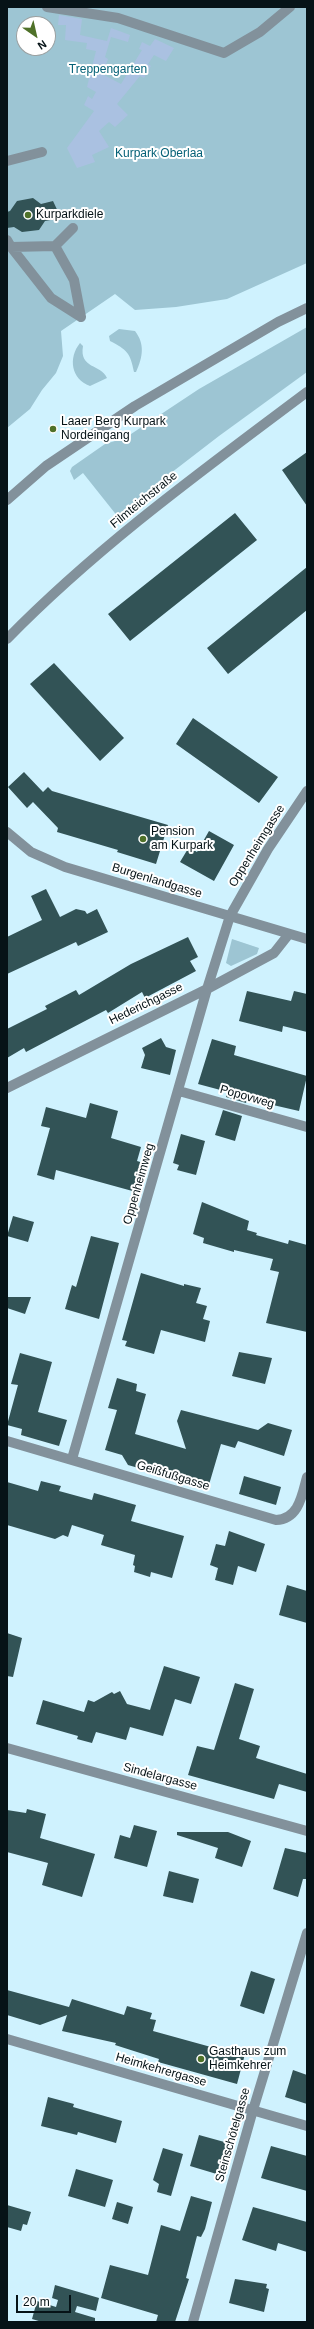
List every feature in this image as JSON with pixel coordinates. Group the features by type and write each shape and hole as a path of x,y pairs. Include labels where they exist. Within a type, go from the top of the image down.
{"street":[{"path":"47,7 118,18 224,53 260,32 290,7"},
{"path":"7,161 42,152"},
{"path":"9,243 55,246 73,228"},
{"path":"9,243 51,298 81,316 74,280 55,246"},
{"path":"7,500 46,466 135,406 278,322 307,308"},
{"name":"Filmteichstraße","path":"7,639 79,570 155,506 307,392"},
{"name":"Oppenheimgasse","path":"230,916 268,849 307,791"},
{"name":"Burgenlandgasse","path":"7,832 31,852 65,867 307,939"},
{"name":"Oppenheimweg","path":"72,1459 179,1091 207,989 230,916"},
{"name":"Hederichgasse","path":"7,1088 207,989 274,953 289,934"},
{"name":"Popovweg","path":"179,1091 307,1127"},
{"name":"Geißfußgasse","path":"7,1441 276,1520 283,1520 294,1513 307,1477"},
{"name":"Sindelargasse","path":"7,1748 307,1831"},
{"name":"Steinschötelgasse","path":"193,2322 253,2110 307,1933"},
{"name":"Heimkehrergasse","path":"7,2039 307,2126"}],"green space":[{"name":"Kurpark Oberlaa","path":"7,7 307,7 307,263 227,299 176,307 135,310 115,294 61,331 63,356 56,373 42,390 30,409 7,428"},
{"path":"307,327 307,372 219,436 145,493 139,500 136,511 122,522 83,473 74,480 70,471 72,467 105,444 125,438 199,389"},
{"path":"119,329 135,331 142,346 140,361 136,372 134,372 127,352 110,341 109,336"},
{"path":"80,343 83,346 84,359 87,363 100,370 107,378 90,386 84,383 75,373 73,368 74,355"},
{"path":"232,939 259,948 257,954 231,966 226,963"}],"shaded area":[{"path":"59,15 82,19 80,35 107,41 111,28 130,35 128,42 111,37 105,57 108,59 102,74 121,84 142,50 139,49 142,42 150,46 155,39 174,48 166,61 154,55 148,64 151,66 144,78 140,76 117,104 128,115 115,127 109,122 99,131 109,147 92,155 95,162 77,168 67,148 94,111 84,105 88,96 92,99 96,92 87,87 96,51 86,49 87,43 65,40 66,25 58,25"}],"building":[{"path":"33,198 41,204 53,201 61,218 45,221 39,230 22,232 14,227 7,228 7,212 10,211 17,201"},
{"path":"307,452 307,506 282,470"},
{"path":"235,513 257,540 130,641 108,614"},
{"path":"307,567 307,610 228,674 207,648"},
{"path":"54,663 124,738 100,761 30,684"},
{"path":"193,718 278,777 259,803 176,744"},
{"path":"24,772 43,792 48,787 52,791 168,825 156,864 117,852 118,850 57,832 58,828 33,802 27,808 8,787"},
{"path":"209,831 234,845 214,881 180,862 189,847 197,852"},
{"path":"46,889 60,917 76,909 85,911 87,914 97,909 108,932 78,946 76,942 7,974 7,937 42,920 31,896"},
{"path":"188,937 198,957 190,961 196,971 145,998 142,992 108,1013 106,1010 26,1052 24,1048 7,1058 7,1029 47,1009 45,1006 76,990 79,995 131,964"},
{"path":"247,991 291,1001 294,991 307,994 307,1032 283,1026 282,1032 239,1021"},
{"path":"161,1038 166,1047 176,1050 170,1075 141,1068 145,1055 142,1048"},
{"path":"212,1039 236,1046 234,1055 307,1076 299,1111 247,1099 246,1103 226,1097 228,1092 198,1084"},
{"path":"90,1103 118,1111 111,1138 141,1147 137,1161 147,1164 136,1192 56,1170 54,1180 37,1175 50,1128 41,1126 46,1107 86,1118"},
{"path":"223,1110 242,1116 235,1141 215,1135"},
{"path":"181,1134 205,1141 196,1175 177,1170 179,1165 173,1163"},
{"path":"202,1202 249,1221 247,1230 257,1233 256,1235 288,1244 289,1240 307,1245 307,1332 266,1323 279,1272 270,1270 273,1259 234,1250 234,1252 203,1243 204,1238 193,1234"},
{"path":"13,1216 34,1222 28,1242 7,1236"},
{"path":"91,1236 119,1243 99,1319 65,1309 72,1285 76,1287"},
{"path":"141,1273 184,1286 184,1284 201,1288 196,1303 207,1306 203,1319 210,1321 205,1342 161,1330 154,1354 125,1346 127,1341 122,1340"},
{"path":"7,1297 31,1297 25,1314 7,1308"},
{"path":"239,1352 272,1358 265,1384 232,1376"},
{"path":"20,1353 52,1362 38,1412 67,1420 59,1446 21,1435 22,1429 7,1425 18,1385 11,1384"},
{"path":"117,1378 137,1384 136,1391 146,1394 135,1434 186,1449 177,1421 181,1410 258,1430 268,1423 292,1430 284,1456 238,1441 235,1448 221,1444 208,1488 128,1465 122,1455 105,1450 117,1410 108,1408"},
{"path":"244,1476 281,1487 276,1505 239,1494"},
{"path":"41,1481 61,1486 59,1491 92,1500 94,1493 136,1505 131,1521 184,1536 172,1578 151,1572 150,1577 134,1572 135,1566 133,1565 135,1555 101,1545 104,1535 72,1525 68,1537 63,1535 55,1539 7,1525 7,1482 38,1491"},
{"path":"229,1531 265,1544 256,1572 238,1566 233,1585 215,1580 218,1568 210,1565 216,1544 225,1546"},
{"path":"287,1585 307,1591 307,1623 279,1615"},
{"path":"7,1633 22,1638 13,1677 7,1676"},
{"path":"164,1666 200,1677 191,1704 175,1699 163,1736 130,1727 126,1740 96,1732 92,1743 77,1739 78,1736 36,1724 43,1700 84,1712 88,1700 94,1702 112,1692 114,1694 120,1691 127,1704 150,1710"},
{"path":"235,1683 254,1689 239,1739 260,1746 256,1758 307,1774 307,1792 279,1784 274,1799 188,1775 197,1746 214,1750"},
{"path":"27,1809 46,1814 40,1838 95,1854 82,1897 42,1885 48,1863 7,1852 7,1810 26,1813"},
{"path":"134,1825 157,1831 147,1867 114,1858 120,1835 130,1838"},
{"path":"177,1832 228,1832 251,1841 242,1867 215,1858 218,1848 177,1835"},
{"path":"285,1848 307,1853 307,1879 303,1879 298,1897 273,1889"},
{"path":"169,1871 199,1879 193,1903 163,1896"},
{"path":"251,1971 275,1979 264,2014 240,2006"},
{"path":"7,1990 69,2007 72,1999 124,2015 127,2006 152,2013 150,2019 156,2020 153,2031 229,2052 229,2050 245,2054 237,2084 158,2062 159,2059 115,2045 116,2043 62,2031 67,2015 40,2025 7,2015"},
{"path":"293,2070 307,2075 307,2104 285,2097"},
{"path":"48,2097 74,2104 73,2107 122,2121 116,2143 78,2132 77,2135 41,2126"},
{"path":"199,2135 228,2143 220,2175 190,2166"},
{"path":"271,2146 307,2156 307,2191 261,2178"},
{"path":"163,2148 183,2154 171,2196 157,2192 159,2184 153,2180"},
{"path":"76,2169 113,2180 105,2207 68,2196"},
{"path":"191,2196 212,2202 205,2229 201,2237 197,2236 186,2278 189,2279 175,2322 156,2322 158,2315 101,2298 110,2265 148,2275 161,2225 180,2231"},
{"path":"117,2202 133,2207 128,2224 112,2219"},
{"path":"7,2205 31,2212 27,2225 23,2224 21,2231 7,2227"},
{"path":"253,2207 307,2222 307,2252 278,2243 276,2251 242,2240"},
{"path":"235,2279 267,2284 266,2288 269,2289 264,2312 229,2303"},
{"path":"55,2285 99,2298 96,2311 77,2306 75,2312 95,2318 95,2322 42,2322 32,2319 37,2301 56,2307 58,2300 52,2298"}],"place":[{"name":"Kurparkdiele","path":"28,215"},
{"name":"Laaer Berg Kurpark Nordeingang","path":"53,429"},
{"name":"Pension am Kurpark","path":"143,839"},
{"name":"Gasthaus zum Heimkehrer","path":"201,2059"}],"park label":[{"name":"Treppengarten","path":"108,70"}]}
